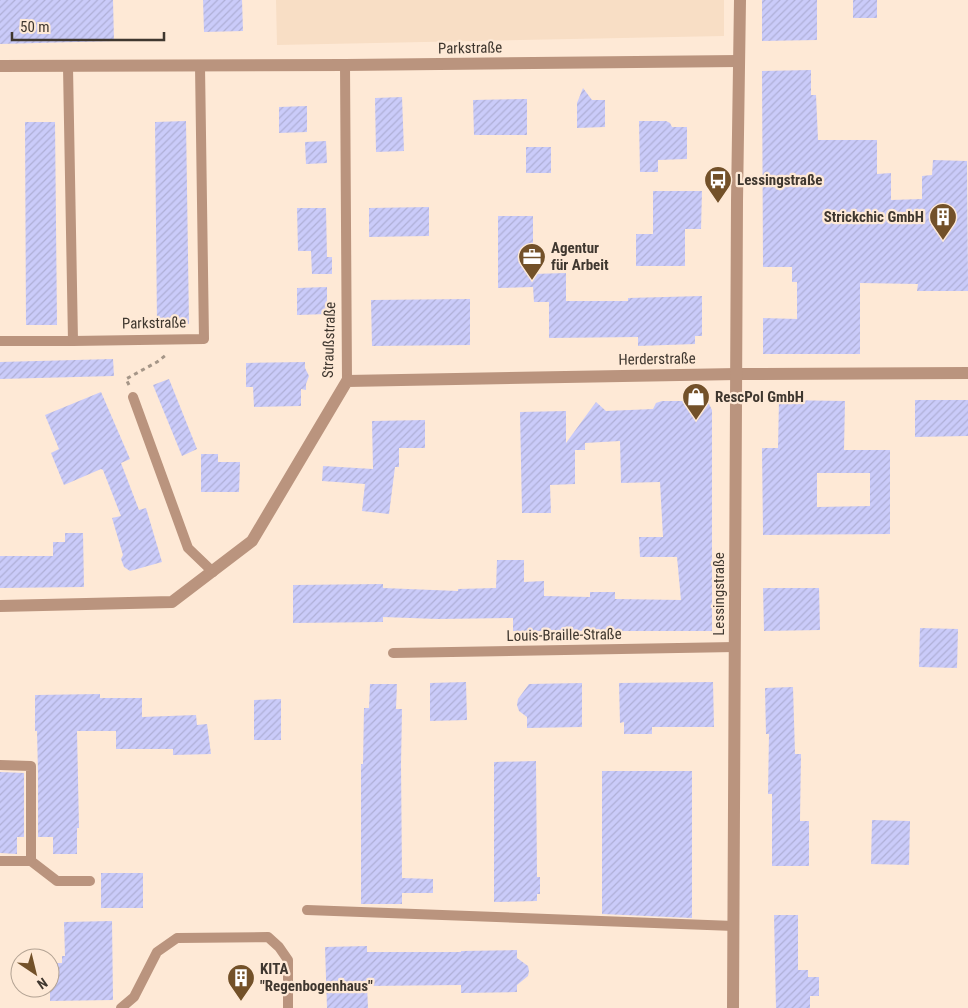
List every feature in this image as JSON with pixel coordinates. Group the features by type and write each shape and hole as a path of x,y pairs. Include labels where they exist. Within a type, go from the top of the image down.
{"street":[{"name":"Lessingstraße","path":"734,1008 737,201 740,0"},
{"name":"Parkstraße","path":"0,66 345,66 739,60"},
{"name":"Herderstraße","path":"347,381 737,374 968,373"},
{"name":"Straußstraße","path":"0,606 172,602 252,541 347,381"}],"lane":[{"name":"Parkstraße","path":"0,341 204,339 200,66"},
{"name":"Straußstraße","path":"345,66 347,381"},
{"path":"68,67 73,341"},
{"path":"133,397 188,548 213,572"},
{"name":"Louis-Braille-Straße","path":"393,653 735,647"},
{"path":"0,765 31,766 31,861"},
{"path":"0,861 31,861 57,881 90,881"},
{"path":"307,910 734,926"},
{"path":"121,1008 134,997 157,952 177,938 268,938 279,947 288,960 288,1008"}],"path":[{"path":"133,397 126,379 157,362 187,339"}],"shaded area":[{"path":"276,0 724,0 724,36 277,45"}],"building":[{"path":"0,0 113,0 114,41 0,44"},
{"path":"203,0 242,0 243,31 204,32"},
{"path":"762,0 817,0 817,40 762,41"},
{"path":"853,0 877,0 877,18 853,18"},
{"path":"811,70 811,95 816,95 818,140 877,140 877,174 891,173 891,200 922,199 922,176 932,175 933,160 967,161 968,291 917,291 918,284 860,283 860,354 763,354 763,318 797,319 797,282 792,282 792,267 763,267 762,71"},
{"path":"583,88 592,100 605,100 605,127 577,128 577,103"},
{"path":"402,97 404,151 376,152 375,98"},
{"path":"527,99 527,135 474,135 473,100"},
{"path":"307,106 307,132 279,133 279,107"},
{"path":"186,121 189,324 157,324 155,122"},
{"path":"639,121 666,121 672,127 687,127 687,159 658,160 658,172 640,172"},
{"path":"25,122 55,122 57,325 26,325"},
{"path":"326,141 327,163 306,164 305,142"},
{"path":"526,147 551,147 551,173 526,173"},
{"path":"653,191 702,191 701,229 685,229 685,266 636,266 636,234 653,234"},
{"path":"429,207 429,236 369,237 369,208"},
{"path":"297,208 326,208 327,257 332,257 332,274 312,274 311,251 298,251"},
{"name":"Agentur für Arbeit","path":"498,216 533,216 533,274 566,273 566,301 628,301 628,298 702,296 702,336 695,336 695,344 638,346 638,337 549,338 549,302 534,302 533,287 498,288"},
{"path":"327,287 327,314 297,315 297,288"},
{"path":"470,299 470,345 372,346 371,300"},
{"path":"113,359 114,376 0,379 0,362"},
{"path":"305,362 305,368 309,376 306,390 301,389 301,406 254,407 253,387 246,387 246,363"},
{"path":"169,379 197,449 182,456 153,385"},
{"path":"101,392 130,459 121,463 139,510 146,508 162,562 130,571 124,567 121,559 123,555 112,518 121,516 103,470 101,469 64,485 51,453 59,449 45,415"},
{"path":"779,400 845,401 844,450 890,450 890,534 763,535 762,448 778,448","holes":["817,473 870,473 870,506 817,507"]},
{"path":"915,400 968,400 968,436 915,437"},
{"path":"662,401 704,401 709,404 712,410 712,631 513,631 513,618 438,619 383,617 383,622 293,623 293,585 383,584 383,588 458,591 458,589 496,588 497,560 524,560 524,582 544,581 544,596 590,597 590,592 615,592 615,599 681,600 677,557 640,557 639,537 663,537 660,482 621,483 620,441 585,443 585,450 575,450 575,484 550,485 551,513 522,513 520,412 566,411 566,443 596,402 606,411 653,409 656,403"},
{"path":"425,420 425,448 399,448 399,467 395,467 389,514 362,511 365,484 322,481 323,466 373,469 372,421"},
{"path":"201,454 218,454 218,462 240,462 239,492 201,492"},
{"path":"65,533 83,533 84,587 0,588 0,556 53,556 53,542 65,542"},
{"path":"763,588 819,588 820,630 764,631"},
{"path":"920,628 958,629 957,668 919,667"},
{"path":"466,682 467,720 430,721 430,683"},
{"path":"713,682 714,727 652,727 652,734 624,734 624,722 620,723 619,683"},
{"path":"582,683 582,727 527,728 527,717 519,711 517,705 518,699 529,684"},
{"path":"370,684 397,684 396,709 402,709 402,878 433,879 433,893 402,893 402,904 361,904 361,764 363,764 364,708 369,708"},
{"path":"793,687 795,754 801,754 800,821 809,821 809,866 772,866 772,794 768,794 769,734 766,734 765,688"},
{"path":"100,694 100,698 142,698 142,717 196,715 197,725 207,724 211,754 173,755 173,749 116,749 116,731 77,731 79,828 77,828 77,854 53,854 53,837 38,837 35,695"},
{"path":"281,699 281,740 254,740 254,700"},
{"path":"536,761 537,877 540,877 540,894 537,894 537,901 494,902 494,762"},
{"path":"602,771 692,771 692,918 602,914"},
{"path":"0,772 24,773 24,837 17,837 17,854 0,853"},
{"path":"872,820 910,821 909,865 871,864"},
{"path":"101,873 143,873 143,908 101,908"},
{"path":"774,915 798,915 798,970 808,970 808,977 819,977 819,996 810,996 810,1008 776,1008"},
{"path":"112,921 113,1000 50,1001 50,998 60,998 60,963 62,963 62,956 65,956 64,922"},
{"path":"367,946 367,952 517,950 517,958 528,966 529,971 528,976 517,985 517,992 461,993 461,985 367,986 368,1008 327,1008 325,947"}],"place":[{"name":"Lessingstraße","path":"718,204"},
{"name":"Strickchic GmbH","path":"943,241"},
{"name":"Agentur für Arbeit","path":"532,281"},
{"name":"RescPol GmbH","path":"696,421"},
{"name":"KITA \"Regenbogenhaus\"","path":"241,1002"}]}
